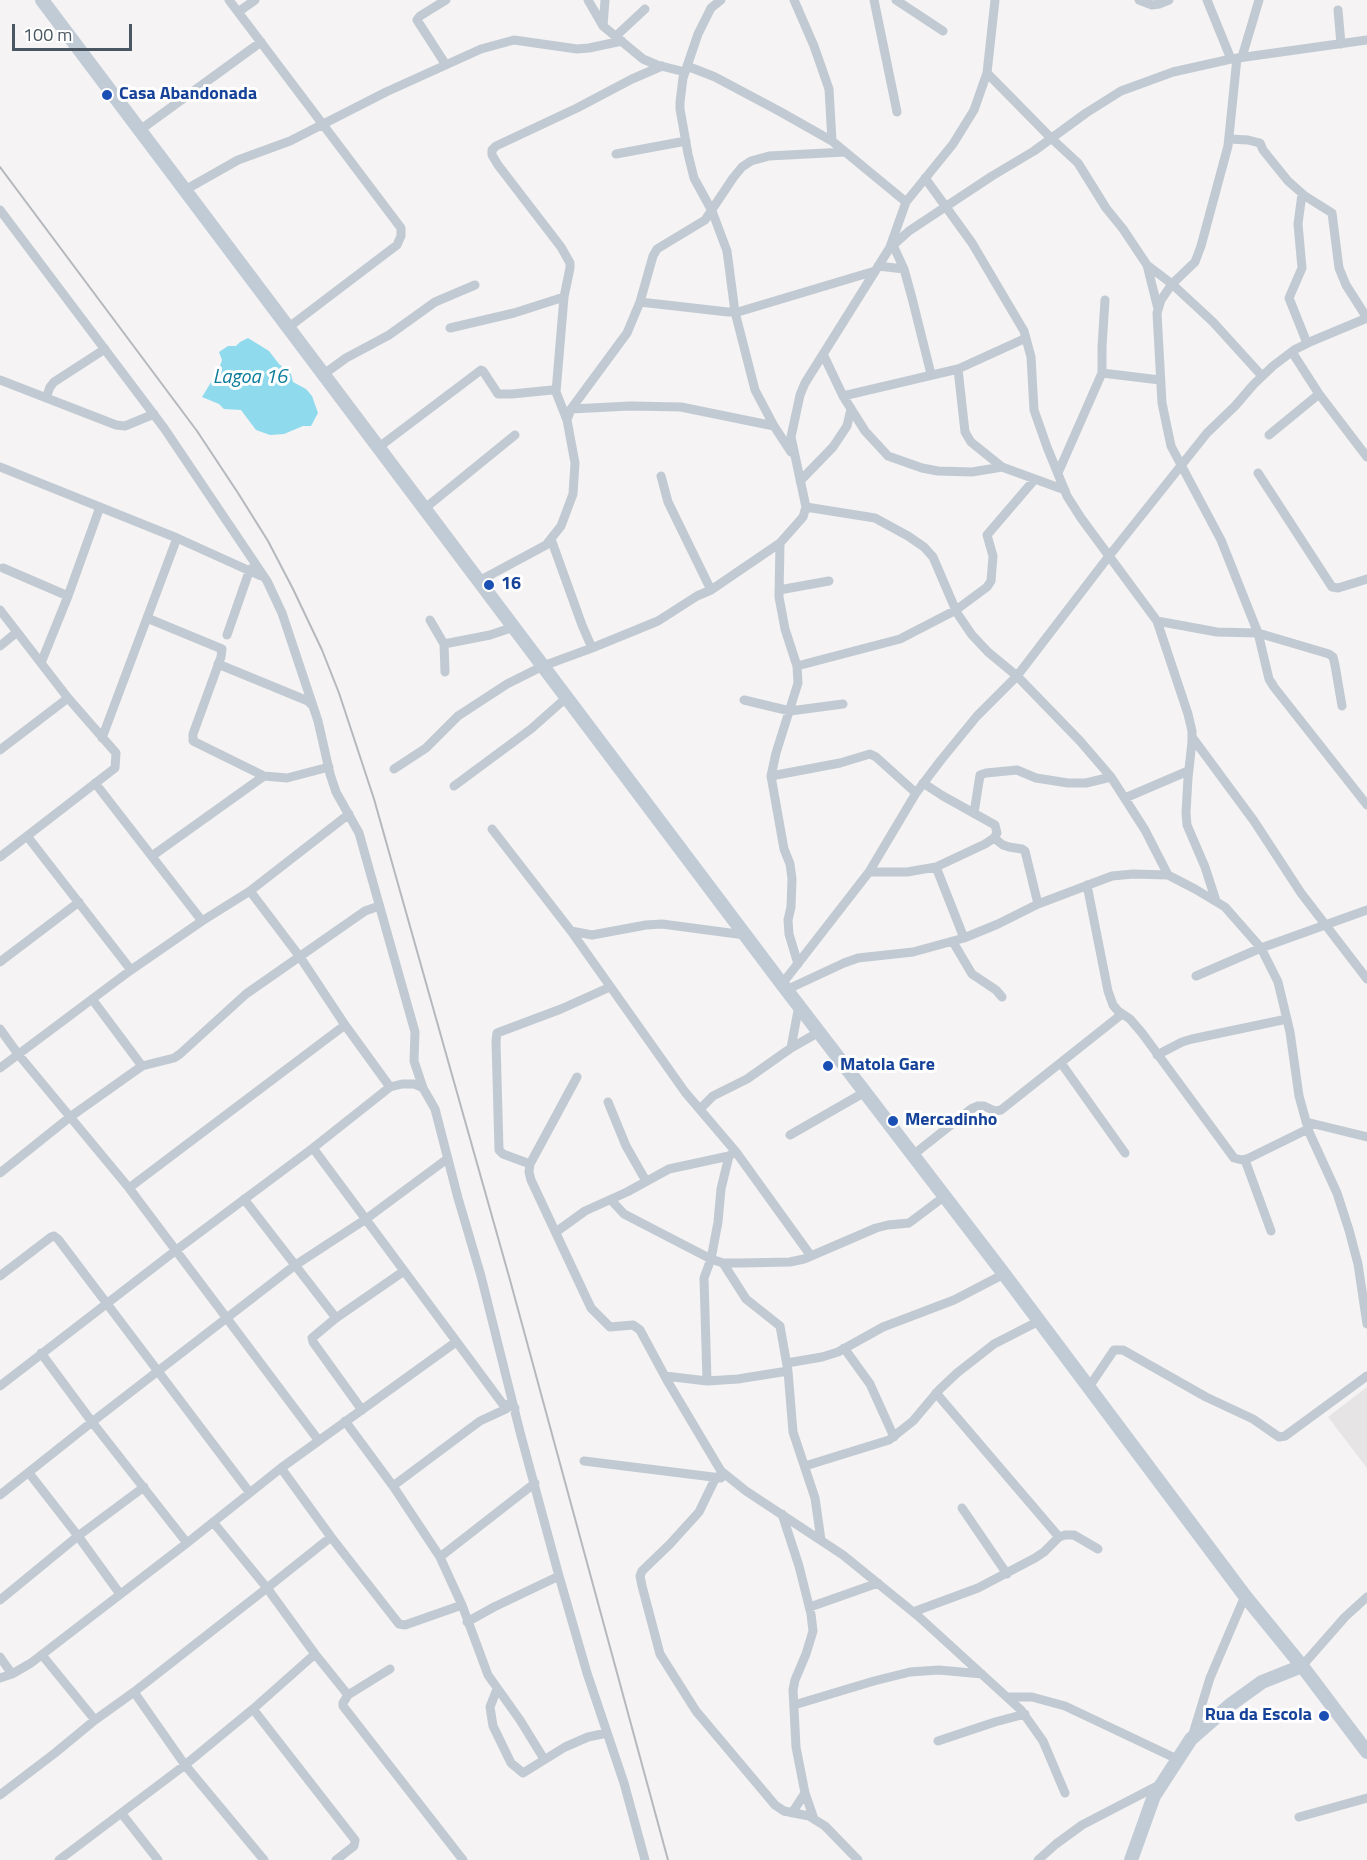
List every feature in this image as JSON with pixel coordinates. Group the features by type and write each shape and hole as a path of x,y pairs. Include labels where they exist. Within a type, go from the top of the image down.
{"street":[{"path":"42,0 784,987 945,1196 1245,1596 1367,1752"},
{"path":"229,0 401,228 401,236 397,245 289,327"},
{"path":"238,12 255,0"},
{"path":"446,0 433,3 417,20 446,64"},
{"path":"588,0 603,26 644,59 662,66 686,69 715,77 780,111 832,141 906,202"},
{"path":"603,26 605,0"},
{"path":"721,0 711,8 703,22 686,69 680,102 686,141 694,178 712,211 727,251 735,312 755,390 794,458"},
{"path":"794,0 829,89 832,141"},
{"path":"874,0 897,112"},
{"path":"896,0 943,31"},
{"path":"932,374 904,269 891,247 906,202 966,125 974,110 987,72 995,0"},
{"path":"1139,0 1152,5 1169,0"},
{"path":"1207,0 1237,58"},
{"path":"1259,0 1237,58 1229,139 1195,261 1172,284 1158,309 1156,322 1162,403 1171,446 1221,540 1258,633 1269,679 1367,805"},
{"path":"185,190 238,160 290,141 386,92 481,49 514,40 589,48 619,38 645,9"},
{"path":"1338,10 1341,44"},
{"path":"394,769 426,748 458,716 507,684 543,666 658,621 697,596 711,590 780,543 803,517 806,507 790,437 800,395 805,383 876,268 891,247 909,231 1121,92 1173,72 1237,58 1367,40"},
{"path":"140,130 261,42"},
{"path":"479,581 546,545 551,539 561,526 573,494 574,463 567,420 556,392 564,297 570,268 568,259 498,165 492,150 496,146 662,66"},
{"path":"987,72 1078,163 1106,208 1147,265 1172,284 1213,322 1262,376"},
{"path":"784,987 798,964 869,872 923,783 977,716 1017,676 1109,556 1208,433 1262,376 1292,352 1307,343 1367,318 1346,285 1339,268 1332,213 1302,194 1288,181 1260,143 1229,139"},
{"path":"616,154 686,141"},
{"path":"567,420 571,409 627,333 640,302 657,249 698,225 712,211 733,178 751,161 769,156 845,152"},
{"path":"926,178 978,253 1026,338 1031,357 1034,410 1065,490 1081,518 1157,621 1188,714 1192,737 1188,771 1187,825 1205,867 1216,901"},
{"path":"1302,194 1298,224 1302,268 1288,298 1307,343"},
{"path":"0,210 154,414 267,581 282,613 313,706 336,792 359,832 415,1032 414,1061 423,1088 435,1109 481,1276 508,1407"},
{"path":"1147,265 1158,309"},
{"path":"640,302 735,312 876,268 904,269"},
{"path":"324,374 346,358 389,335 435,302 475,285"},
{"path":"450,328 514,313 564,297"},
{"path":"1058,473 1102,373 1105,300"},
{"path":"843,396 958,369 1026,338"},
{"path":"46,398 54,382 105,349"},
{"path":"1292,352 1319,394 1367,457"},
{"path":"823,354 843,396 865,431 888,456 938,471 972,472 1002,468"},
{"path":"958,369 965,432 971,442 1002,468 1065,490"},
{"path":"379,447 481,370 498,394 552,390 556,392"},
{"path":"1102,373 1160,380"},
{"path":"0,380 116,425 125,426 154,414"},
{"path":"1269,435 1319,394"},
{"path":"571,409 630,406 681,407 774,426"},
{"path":"800,481 833,447 847,426 851,409"},
{"path":"424,509 516,435"},
{"path":"0,467 177,538 250,569 263,577"},
{"path":"1258,472 1332,587 1338,588 1367,579"},
{"path":"661,476 668,502 711,590"},
{"path":"797,666 900,639 956,610 991,581 993,556 987,535 1035,478"},
{"path":"41,663 100,507"},
{"path":"806,507 875,518 924,547 933,557 956,610 972,635 1017,676 1080,741 1111,777 1145,830 1168,875"},
{"path":"102,738 177,538"},
{"path":"551,539 592,648"},
{"path":"780,543 778,590 785,629 797,666 798,683 771,776 784,849 790,864 792,879 789,934 798,964"},
{"path":"3,568 68,596"},
{"path":"227,636 250,569"},
{"path":"778,590 829,581"},
{"path":"0,610 68,698 115,751 116,768 0,857"},
{"path":"147,618 222,649 193,734 193,741 264,776 287,778 329,767"},
{"path":"430,620 444,644 445,672"},
{"path":"1157,621 1217,632 1258,633 1329,654 1333,657 1342,706"},
{"path":"444,644 490,635 514,627"},
{"path":"0,645 17,632"},
{"path":"218,664 308,701 313,706"},
{"path":"0,750 68,698"},
{"path":"454,786 531,729 566,698"},
{"path":"744,700 790,711 843,704"},
{"path":"1192,737 1254,821 1301,893 1367,979"},
{"path":"771,776 840,763 870,754 916,793"},
{"path":"975,813 980,775 986,773 1017,770 1036,778 1086,783 1111,777"},
{"path":"1125,798 1188,771"},
{"path":"152,856 264,776"},
{"path":"95,783 202,921"},
{"path":"869,872 907,872 936,867 994,838 997,833 995,825 923,783"},
{"path":"0,1068 131,970 250,891 349,814"},
{"path":"492,829 572,931 686,1092 811,1256"},
{"path":"27,836 131,970"},
{"path":"994,838 1003,845 1025,851 1038,904"},
{"path":"936,867 964,938"},
{"path":"784,987 858,958 913,952 964,938 1038,904 1112,876 1168,875 1216,901 1225,907 1261,948 1278,982 1287,1019 1299,1096 1307,1126 1337,1193 1349,1230 1358,1264 1367,1321"},
{"path":"1087,885 1108,991 1113,1005 1130,1018 1234,1158 1245,1160 1307,1126 1367,1137"},
{"path":"250,891 300,957 390,1087"},
{"path":"0,962 79,902"},
{"path":"0,1173 70,1117 142,1066 174,1058 180,1054 246,994 365,911 380,906"},
{"path":"1196,976 1261,948 1367,910"},
{"path":"572,931 592,935 662,924 745,935"},
{"path":"952,942 972,974 996,990 1002,997"},
{"path":"530,1164 503,1154 499,1150 496,1041 498,1034 610,987"},
{"path":"92,999 142,1066"},
{"path":"791,1048 799,1005"},
{"path":"913,1155 971,1108 984,1106 995,1111 1001,1110 1122,1014"},
{"path":"1157,1055 1192,1039 1287,1019"},
{"path":"129,1188 345,1025"},
{"path":"0,1029 129,1188 320,1441"},
{"path":"700,1109 713,1096 747,1079 791,1048 819,1032"},
{"path":"1061,1063 1125,1153"},
{"path":"577,1077 530,1164 529,1172 591,1308 610,1327 629,1325 636,1326 640,1330 721,1471 821,1540 878,1583 1025,1714 1043,1741 1065,1793"},
{"path":"0,1386 390,1087 414,1084 423,1088"},
{"path":"790,1135 865,1092"},
{"path":"608,1102 626,1146 646,1180"},
{"path":"313,1148 456,1342 508,1407 520,1431 587,1673 624,1783 645,1860"},
{"path":"556,1232 585,1211 669,1169 732,1154"},
{"path":"707,1381 704,1278 711,1259 721,1189 732,1154"},
{"path":"0,1495 294,1266 366,1219 447,1159"},
{"path":"1245,1160 1271,1230"},
{"path":"611,1200 624,1214 723,1263 804,1260 876,1228 909,1223 945,1196"},
{"path":"244,1199 336,1318"},
{"path":"0,1276 48,1239 54,1236 58,1239 250,1493"},
{"path":"723,1263 746,1299 780,1326 788,1367 791,1423 798,1451 815,1498 821,1540"},
{"path":"362,1410 312,1341 315,1335 336,1318 404,1271"},
{"path":"665,1376 707,1381 738,1379 822,1357 883,1327 954,1300 1004,1274"},
{"path":"805,1466 874,1446 894,1437 913,1421 957,1373 994,1344 1039,1321"},
{"path":"0,1678 12,1674 42,1655 281,1468 456,1342"},
{"path":"844,1348 870,1384 894,1437"},
{"path":"1089,1387 1114,1350 1122,1350 1206,1397 1253,1419 1280,1437 1285,1436 1367,1376"},
{"path":"42,1353 92,1422 187,1543"},
{"path":"936,1394 1059,1537"},
{"path":"393,1485 480,1421 508,1407"},
{"path":"345,1421 393,1485 440,1557 462,1605 488,1675 544,1759"},
{"path":"584,1461 730,1479"},
{"path":"281,1468 399,1624 462,1605"},
{"path":"29,1473 120,1594"},
{"path":"716,1477 699,1512 642,1571 640,1576 660,1654 696,1711 776,1805 784,1811 809,1816 825,1826 858,1860"},
{"path":"440,1557 534,1483"},
{"path":"0,1600 144,1486"},
{"path":"962,1508 1007,1574"},
{"path":"782,1515 810,1607 813,1631 793,1690 796,1747 805,1793 814,1819"},
{"path":"213,1522 267,1588 348,1695"},
{"path":"913,1612 978,1588 1007,1574 1044,1552 1059,1537 1074,1535 1098,1549"},
{"path":"0,1795 331,1537"},
{"path":"467,1622 559,1576"},
{"path":"810,1607 878,1583"},
{"path":"1191,1739 1210,1678 1245,1596"},
{"path":"1134,1859 1148,1808 1191,1739 1230,1705 1262,1682 1302,1666 1345,1617 1367,1597"},
{"path":"59,1860 185,1765 315,1654"},
{"path":"42,1655 95,1720"},
{"path":"0,1657 12,1674"},
{"path":"390,1669 348,1695 343,1703 463,1860"},
{"path":"794,1705 910,1672 939,1670 982,1674"},
{"path":"497,1689 490,1707 490,1715 511,1763 523,1773 544,1759 588,1737 608,1733"},
{"path":"134,1692 185,1765 264,1860"},
{"path":"1008,1697 1032,1697 1065,1706 1177,1760"},
{"path":"253,1709 355,1840 354,1846 336,1860"},
{"path":"938,1741 1025,1714"},
{"path":"1038,1860 1082,1825 1161,1784"},
{"path":"792,1813 805,1793"},
{"path":"1299,1816 1367,1798"},
{"path":"122,1814 158,1860"}],"shaded area":[{"path":"1367,1387 1367,1468 1328,1417"}],"water":[{"name":"Lagoa 16","path":"248,338 269,351 291,374 293,382 306,389 312,396 318,413 311,426 303,426 284,434 270,435 256,430 241,410 224,409 219,404 202,397 219,369 222,360 219,352 228,346 236,346"}],"railway":[{"path":"0,167 197,431 238,493 268,541 293,589 322,650 339,693 374,799 510,1280 668,1860"}],"place":[{"name":"Casa Abandonada","path":"107,95"},
{"name":"16","path":"489,585"},
{"name":"Matola Gare","path":"828,1066"},
{"name":"Mercadinho","path":"893,1121"},
{"name":"Rua da Escola","path":"1324,1716"}]}
